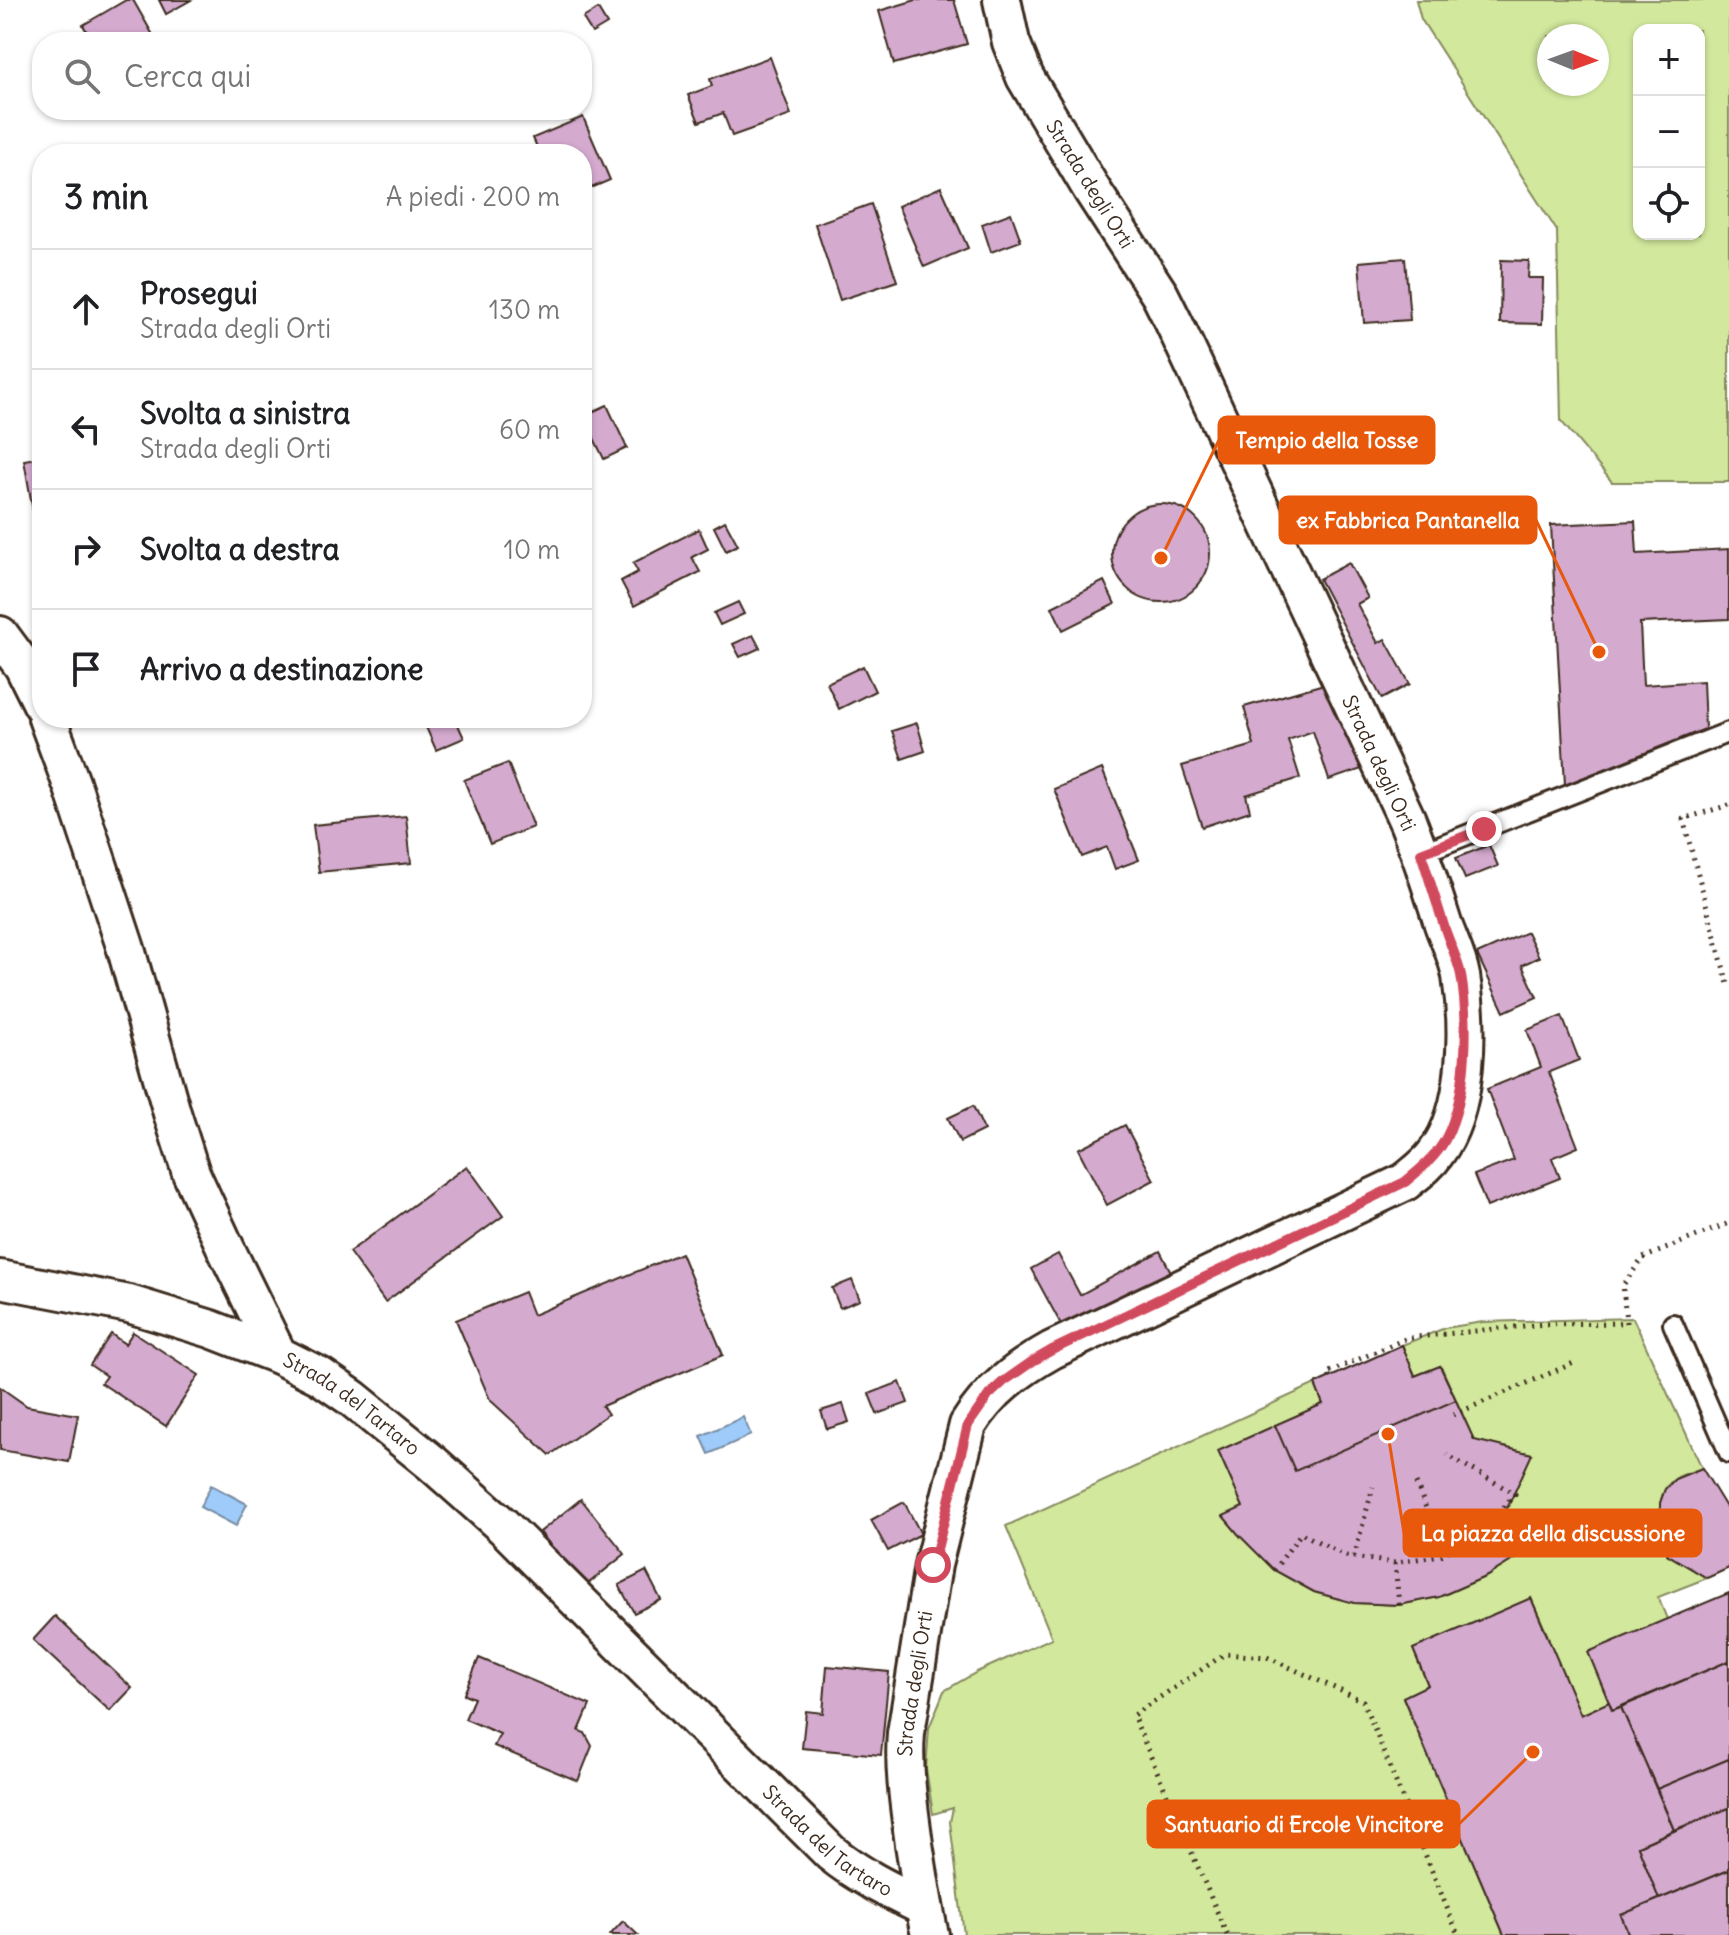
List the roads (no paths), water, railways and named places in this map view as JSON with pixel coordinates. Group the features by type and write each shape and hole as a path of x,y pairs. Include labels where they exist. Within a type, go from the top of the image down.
{"street":[{"name":"Strada degli Orti","path":"927,1921 910,1815 905,1762 906,1733 933,1565 968,1425 989,1395 1033,1361 1405,1182 1435,1155 1446,1138 1454,1116 1463,1069 1465,1021 1460,972 1407,820 1160,295 1092,190 1025,77 1011,42 1002,0"},
{"path":"0,635 32,684"},
{"name":"Strada del Tartaro","path":"51,728 126,949 191,1173 278,1355 320,1376 352,1398 468,1494 831,1853 927,1921"},
{"path":"0,1279 129,1304 211,1329 278,1355"}],"lane":[{"path":"1421,853 1729,732"},
{"path":"1673,1324 1729,1453"}],"water":[{"path":"743,1417 751,1435 709,1454 701,1436"},
{"path":"211,1485 247,1504 236,1526 200,1507"}],"place":[{"name":"Tempio della Tosse","path":"1161,558"},
{"name":"ex Fabbrica Pantanella","path":"1599,652"},
{"name":"La piazza della discussione","path":"1388,1434"},
{"name":"Santuario di Ercole Vincitore","path":"1533,1752"}]}
